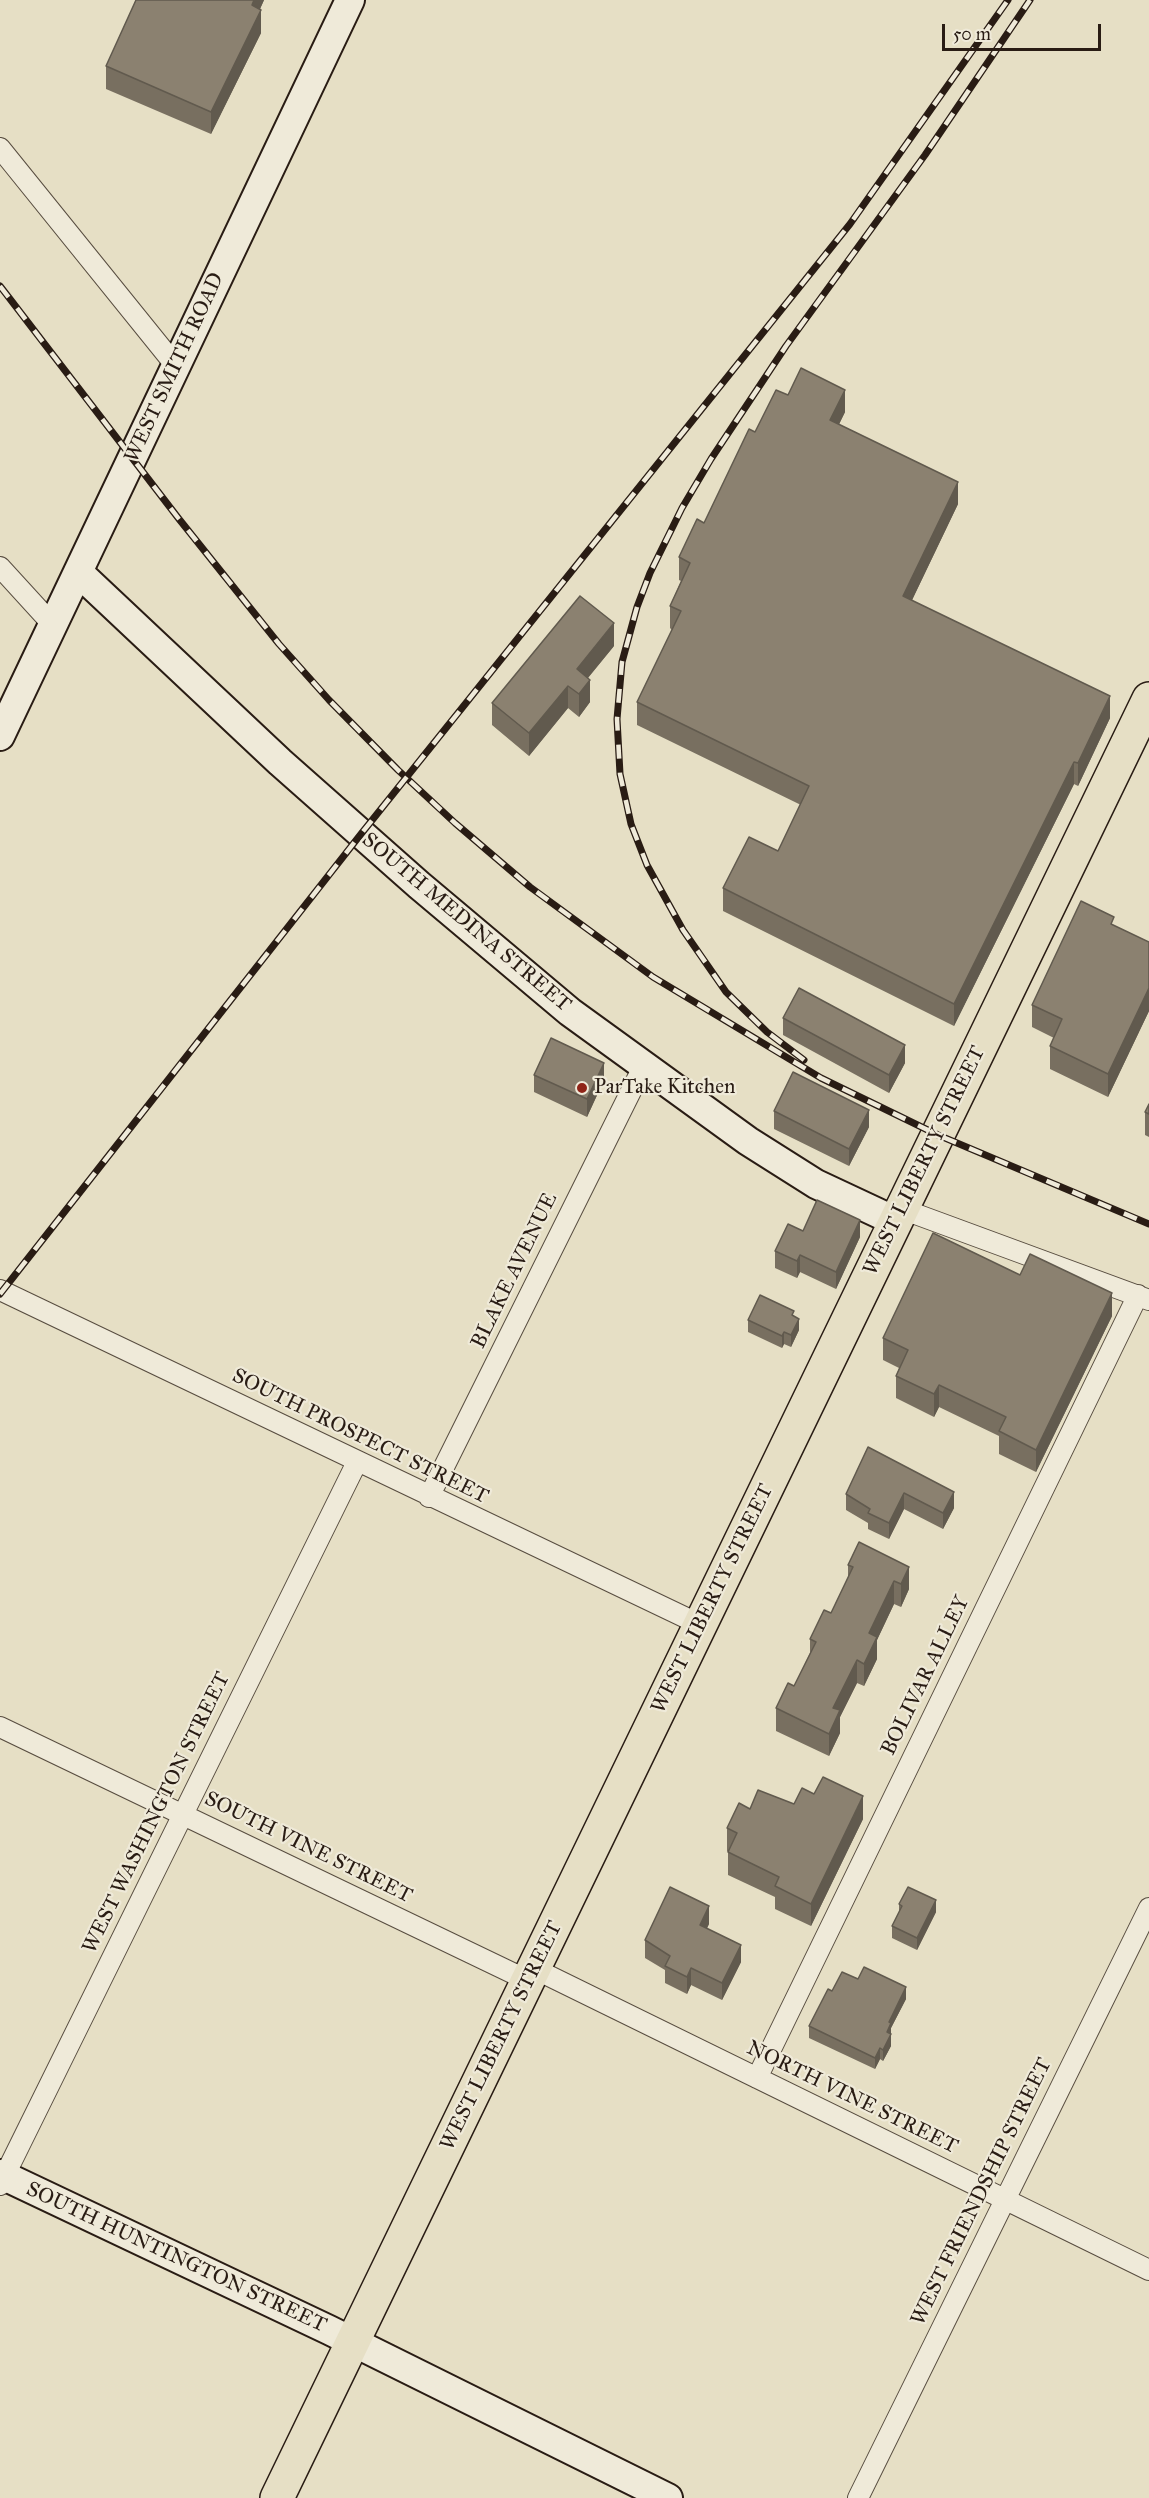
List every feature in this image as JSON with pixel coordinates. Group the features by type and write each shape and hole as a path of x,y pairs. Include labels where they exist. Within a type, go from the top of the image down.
{"highway":[{"name":"WEST LIBERTY STREET","path":"277,2498 1149,699"}],"street":[{"name":"WEST SMITH ROAD","path":"0,736 350,0"},
{"path":"0,148 177,366"},
{"path":"0,567 53,625"},
{"name":"SOUTH MEDINA STREET","path":"78,572 280,762 418,885 570,1012 748,1141 816,1184 898,1215"},
{"name":"BLAKE AVENUE","path":"429,1497 643,1067"},
{"path":"898,1215 1143,1298"},
{"name":"SOUTH PROSPECT STREET","path":"0,1290 701,1626"},
{"name":"BOLIVAR ALLEY","path":"757,2078 1143,1298"},
{"name":"WEST WASHINGTON STREET","path":"2,2178 357,1462"},
{"name":"SOUTH VINE STREET","path":"0,1727 183,1815 532,1975"},
{"name":"WEST FRIENDSHIP STREET","path":"858,2498 1149,1908"},
{"name":"NORTH VINE STREET","path":"532,1975 757,2078 1149,2270"},
{"name":"SOUTH HUNTINGTON STREET","path":"2,2178 352,2342 668,2498"}],"building":[{"path":"136,0 254,0 252,5 261,10 211,112 106,66"},
{"path":"801,368 845,390 830,420 958,482 903,596 1110,696 1078,763 1074,762 954,1004 723,888 749,837 778,851 809,786 637,702 681,611 670,606 690,563 679,557 697,519 704,523 749,429 755,432 776,390 788,395"},
{"path":"580,596 614,623 577,669 590,680 579,694 568,686 529,733 492,703"},
{"path":"1081,901 1114,917 1111,924 1149,942 1149,988 1108,1074 1050,1046 1062,1019 1032,1005"},
{"path":"799,988 905,1045 889,1075 783,1018"},
{"path":"551,1038 604,1063 587,1099 534,1075"},
{"path":"793,1072 869,1110 849,1149 774,1111"},
{"path":"817,1200 860,1220 836,1272 800,1255 797,1261 775,1251 788,1224 803,1231"},
{"path":"933,1233 1020,1275 1030,1254 1112,1293 1036,1450 999,1431 1006,1417 939,1385 934,1394 896,1376 908,1350 883,1338"},
{"path":"760,1295 794,1311 792,1315 799,1319 791,1335 784,1332 782,1336 748,1320"},
{"path":"868,1447 954,1492 943,1513 904,1493 889,1523 868,1513 870,1509 846,1494"},
{"path":"859,1542 909,1567 901,1584 894,1581 869,1633 877,1637 864,1664 857,1660 833,1708 840,1710 829,1734 776,1708 788,1683 794,1686 816,1642 810,1639 824,1610 831,1613 853,1567 848,1565"},
{"path":"823,1777 863,1796 811,1904 775,1886 779,1877 728,1852 737,1833 727,1828 739,1803 750,1809 758,1790 794,1804 802,1788 814,1794"},
{"path":"670,1887 709,1906 700,1925 741,1945 722,1983 691,1968 687,1977 665,1966 670,1956 645,1940"},
{"path":"908,1887 936,1900 917,1938 892,1926 902,1906 899,1904"},
{"path":"864,1967 906,1987 889,2022 891,2023 887,2032 891,2034 883,2050 880,2048 875,2058 809,2026 828,1989 832,1991 842,1972 858,1979"}],"railway":[{"path":"0,1294 361,834 850,224 1008,0"},
{"path":"804,1060 767,1032 726,992 683,930 647,865 631,824 620,774 617,719 622,662 637,607 650,573 682,508 711,459 786,346 925,155 1030,0"},
{"path":"0,286 179,519 279,644 329,700 398,770 455,823 530,887 653,977 821,1078 938,1135 1149,1224"}],"place":[{"name":"ParTake Kitchen","path":"582,1088"}]}
